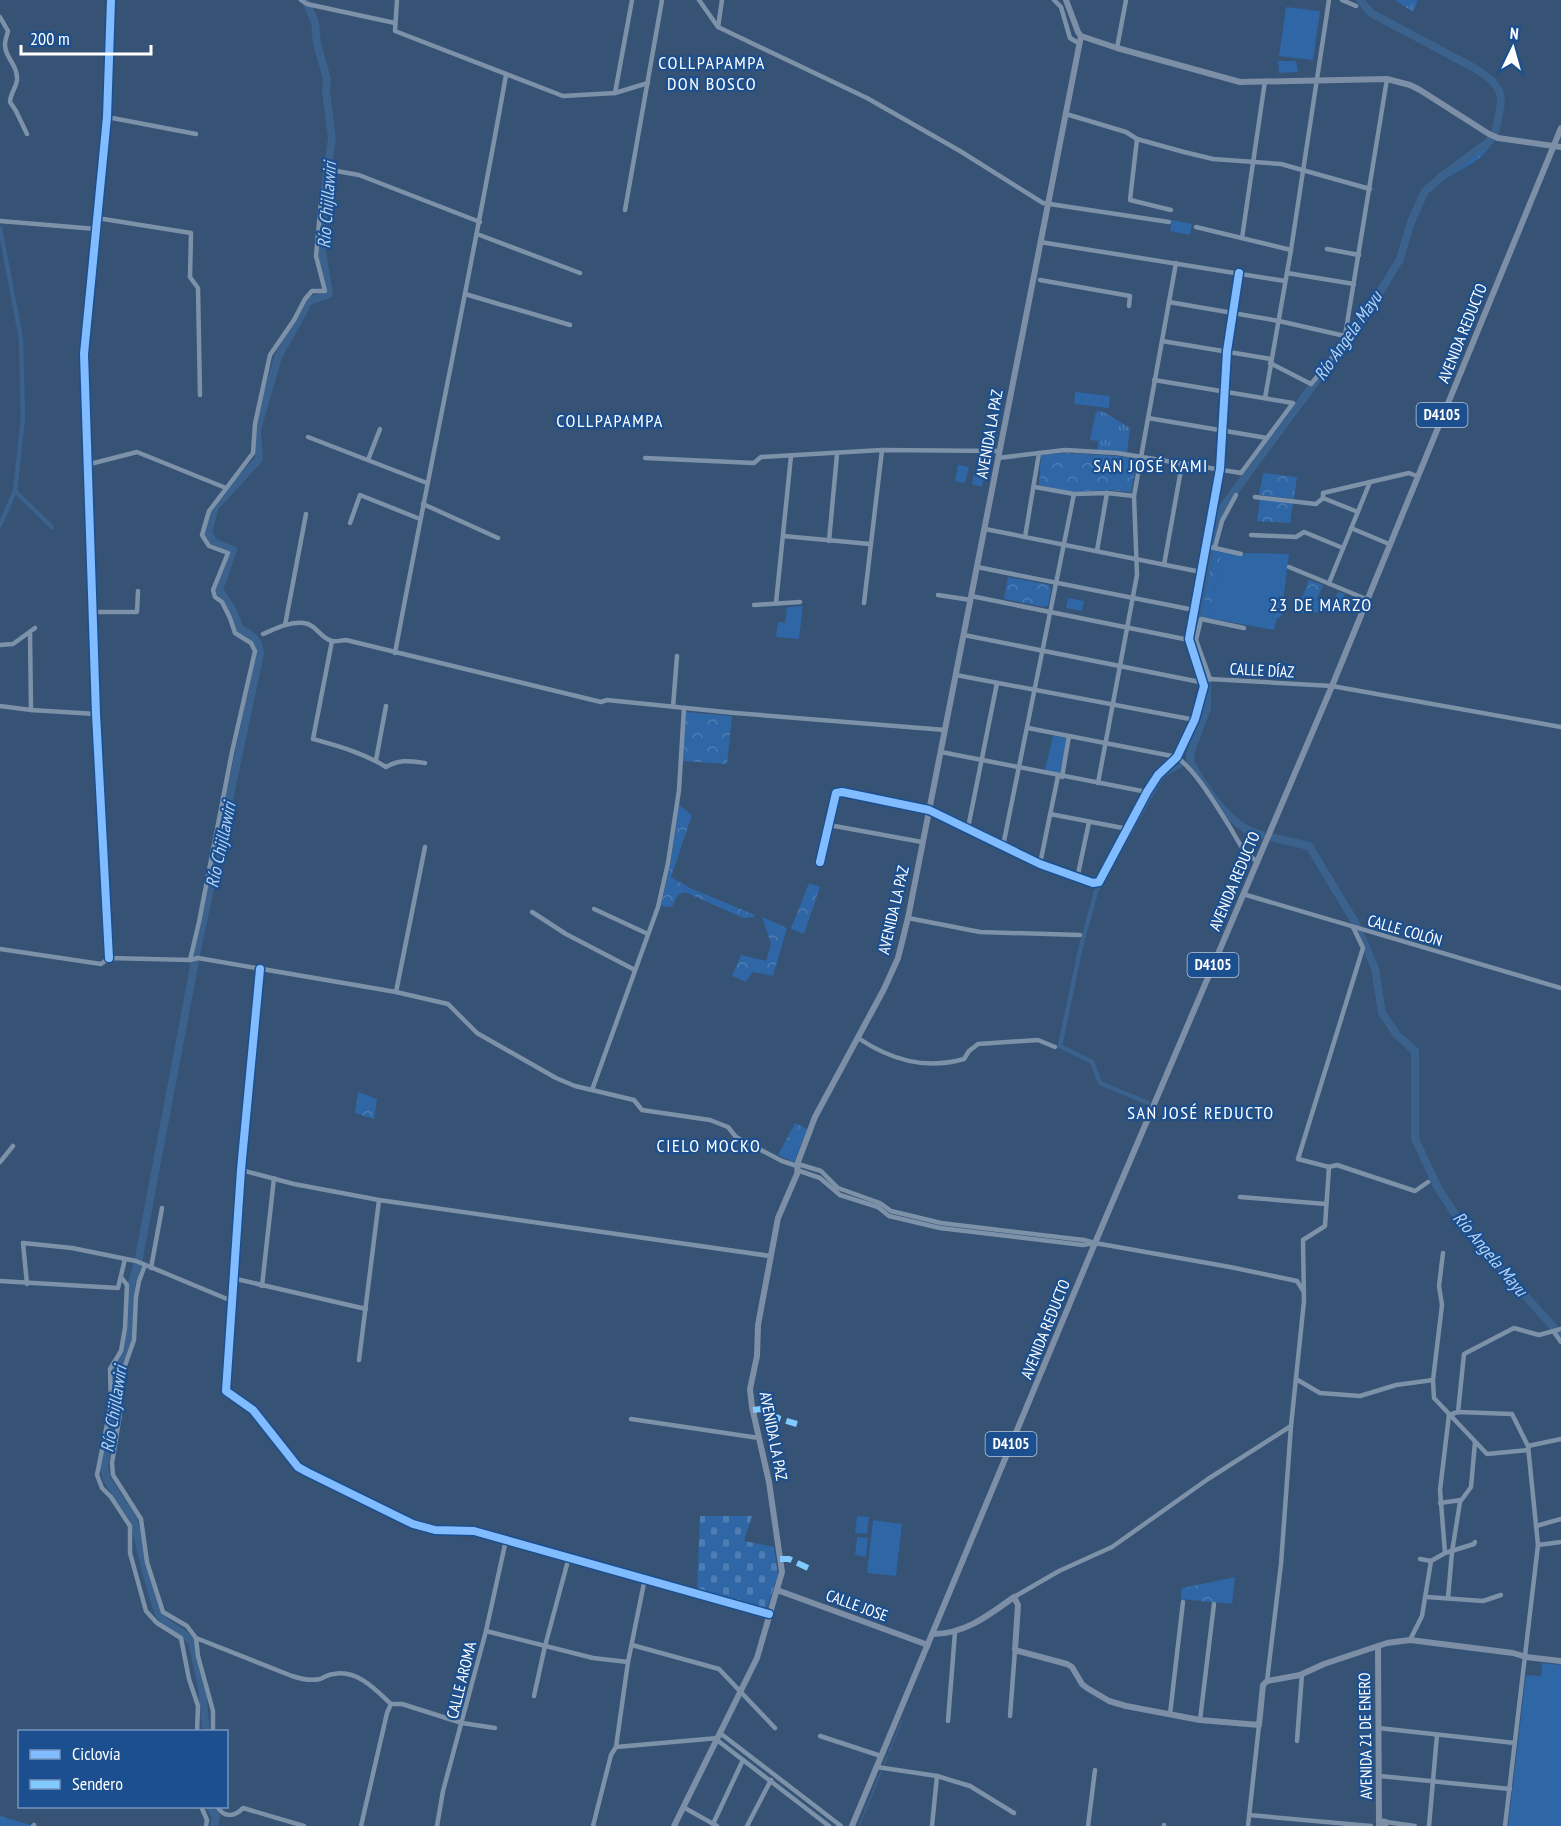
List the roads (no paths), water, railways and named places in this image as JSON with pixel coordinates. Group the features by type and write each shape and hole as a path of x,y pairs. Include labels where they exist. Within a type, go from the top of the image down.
{"main road":[{"path":"1066,0 1081,36 1117,48 1239,82 1387,79 1410,84 1498,138 1558,146"},
{"name":"AVENIDA LA PAZ","path":"674,1826 757,1658 782,1572 770,1482 750,1389 757,1356 758,1325 770,1256 778,1218 797,1174 797,1167 815,1117 884,989 898,958 941,752 1081,36"},
{"name":"D4105","path":"1558,146 1561,128"},
{"name":"AVENIDA REDUCTO","path":"852,1826 1095,1243 1332,686 1417,476 1558,146"},
{"name":"CALLE JOSE","path":"777,1590 928,1645"},
{"path":"933,1634 955,1632 972,1626 1014,1597 1018,1605 1015,1650 1067,1664 1072,1667 1082,1684 1109,1701 1126,1707 1200,1720 1259,1725 1263,1685 1267,1681 1302,1674 1324,1664 1387,1643 1410,1640 1561,1661"},
{"name":"AVENIDA 21 DE ENERO","path":"1378,1646 1378,1728 1382,1824"}],"street":[{"path":"109,958 96,714 84,354 107,117 111,0"},
{"path":"301,0 307,4 395,23"},
{"path":"397,0 395,31 563,96 615,93 648,83"},
{"path":"615,93 632,0"},
{"path":"625,210 662,0"},
{"path":"699,0 718,27 867,98 960,151 1043,203 1169,222"},
{"path":"718,27 722,0"},
{"path":"1054,0 1061,7 1070,38 1080,44"},
{"path":"1117,48 1126,0"},
{"path":"1265,398 1291,250 1329,0"},
{"path":"1342,0 1356,6"},
{"path":"0,17 8,31 5,44 8,56 15,64 17,81 10,95 10,102 27,134"},
{"path":"395,653 480,222 506,75"},
{"path":"1162,341 1227,351 1270,361 1311,384 1330,361 1345,336 1387,79"},
{"path":"1242,238 1266,81"},
{"path":"1066,114 1126,132 1137,139 1213,159 1281,164 1370,189"},
{"path":"107,117 196,134"},
{"path":"1137,139 1130,200 1172,210"},
{"path":"331,170 358,175 480,222"},
{"path":"190,960 255,651 251,643 235,633 222,602 215,597 213,590 228,553 208,546 202,535 209,511 253,453 255,424 270,355 294,320 305,299 312,291 325,291 316,256 322,190"},
{"path":"97,218 191,233 190,277 198,288 200,395"},
{"path":"1,221 96,229"},
{"path":"1196,226 1291,250"},
{"path":"477,234 580,273"},
{"path":"1040,242 1286,281"},
{"path":"1327,249 1359,255"},
{"path":"1098,783 1137,575 1134,496 1176,263"},
{"path":"820,862 836,794 842,792 929,810 1040,864 1077,879 1093,883 1099,882 1147,792 1158,775 1178,757 1195,720 1204,686 1189,640 1220,469 1223,391 1239,273"},
{"path":"1287,273 1354,284"},
{"path":"1040,280 1130,297 1129,306"},
{"path":"465,294 570,325"},
{"path":"1169,302 1279,321 1345,336"},
{"path":"645,458 754,463 761,457 882,450 999,454 1065,450 1141,457 1241,473 1293,403 1154,380"},
{"path":"1148,418 1267,438"},
{"path":"368,460 380,429"},
{"path":"308,437 427,483"},
{"path":"864,603 882,450"},
{"path":"86,465 137,452 226,488"},
{"path":"1025,537 1039,453"},
{"path":"829,541 837,454"},
{"path":"776,603 790,456"},
{"path":"1164,565 1182,464"},
{"path":"1255,497 1316,504 1323,498 1323,493 1409,473 1417,476"},
{"path":"1329,583 1370,482"},
{"path":"1035,487 1074,494 1134,496"},
{"path":"1003,846 1074,494"},
{"path":"1097,551 1107,494"},
{"path":"350,523 360,495 420,519"},
{"path":"1215,547 1222,521 1236,495"},
{"path":"1323,498 1358,512"},
{"path":"423,504 498,538"},
{"path":"285,625 306,514"},
{"path":"1351,528 1389,544"},
{"path":"985,529 1201,572"},
{"path":"1251,535 1296,537 1304,532 1343,548"},
{"path":"783,536 870,544"},
{"path":"1206,546 1241,554"},
{"path":"977,567 1194,610"},
{"path":"1289,567 1366,599"},
{"path":"93,612 137,612 138,591"},
{"path":"939,595 971,598 1049,612 1189,640"},
{"path":"754,605 800,602"},
{"path":"1209,679 1196,640 1201,619 1244,628"},
{"path":"262,633 285,625 304,623 313,626 322,636 332,641 346,640 601,702 607,700 945,730"},
{"path":"0,645 13,644 35,628"},
{"path":"30,633 31,710"},
{"name":"CALLE DÍAZ","path":"964,635 1200,682 1209,679 1332,686 1561,727"},
{"path":"332,641 313,739 376,760 386,767 397,761 406,760 425,764"},
{"path":"673,707 677,656"},
{"path":"956,675 1195,720"},
{"path":"968,828 997,683"},
{"path":"0,706 96,714"},
{"path":"376,760 386,706"},
{"path":"592,1090 658,908 668,863 679,790 684,708"},
{"path":"1028,728 1178,757 1187,765 1241,847 1249,857 1257,861"},
{"path":"1040,864 1069,736"},
{"path":"941,752 1147,792"},
{"path":"1050,814 1128,829"},
{"path":"1077,879 1089,822"},
{"path":"829,825 922,842"},
{"path":"396,992 425,848"},
{"name":"CALLE COLÓN","path":"1243,894 1561,988"},
{"path":"594,909 648,934"},
{"path":"532,912 566,934 635,970"},
{"path":"908,918 980,932 1080,935"},
{"path":"1353,927 1363,948 1298,1159 1329,1167 1337,1165 1415,1191 1428,1182"},
{"path":"0,949 101,964 109,958 190,960 198,958 396,992 448,1004 477,1033 556,1078 634,1100 642,1110 710,1120 728,1127 736,1137 782,1161 797,1167 821,1171 838,1188 868,1201 890,1216 940,1226 999,1232 1083,1245 1095,1243 1230,1267 1297,1281 1304,1292"},
{"path":"260,969 232,1278 226,1391 253,1410 298,1467 412,1524 435,1530 474,1531 769,1614"},
{"path":"858,1038 874,1049 897,1058 938,1065 964,1059 969,1051 978,1044 1038,1040 1055,1047"},
{"path":"0,1162 13,1146"},
{"path":"1267,1681 1281,1564 1304,1292 1303,1240 1324,1226 1329,1167"},
{"path":"241,1170 379,1200 770,1256"},
{"path":"262,1286 274,1178"},
{"path":"1240,1197 1326,1204"},
{"path":"359,1360 379,1200"},
{"path":"162,1208 136,1297 134,1340 122,1374 120,1414 112,1463 113,1475 141,1518 147,1562 162,1612 187,1626 196,1638 198,1656 213,1711 213,1730"},
{"path":"27,1284 23,1243 72,1248 136,1261 232,1301"},
{"path":"1443,1253 1439,1286 1442,1305 1433,1380 1434,1398 1487,1454 1528,1448 1561,1439"},
{"path":"0,1281 118,1288 125,1259"},
{"path":"121,1277 127,1285 125,1328 121,1351 110,1369 111,1405 97,1475 102,1488 111,1497 130,1526 130,1552 146,1611 157,1623 181,1638 189,1679 198,1706 197,1730"},
{"path":"232,1278 366,1309"},
{"path":"1458,1412 1464,1354 1514,1328 1539,1335 1561,1329"},
{"path":"1554,1332 1561,1342"},
{"path":"1296,1379 1320,1393 1360,1396 1396,1385 1433,1380"},
{"path":"1449,1415 1458,1412 1512,1414 1528,1448 1538,1545 1505,1826"},
{"path":"1445,1553 1440,1503 1449,1415"},
{"path":"631,1419 759,1438"},
{"path":"1014,1597 1059,1571 1112,1547 1208,1479 1291,1426"},
{"path":"1448,1598 1452,1552 1461,1500 1472,1487 1475,1442"},
{"path":"1440,1503 1461,1500"},
{"path":"1536,1526 1561,1519"},
{"name":"CALLE AROMA","path":"437,1826 443,1791 486,1631 506,1540"},
{"path":"1420,1558 1431,1561 1475,1542"},
{"path":"1538,1545 1561,1542"},
{"path":"534,1696 569,1557"},
{"path":"1410,1640 1422,1616 1431,1561"},
{"path":"593,1826 610,1755 616,1747 628,1662 645,1578"},
{"path":"1427,1596 1483,1601 1501,1595"},
{"path":"1170,1714 1183,1602"},
{"path":"1200,1720 1214,1604"},
{"path":"486,1631 593,1658 628,1662"},
{"path":"948,1721 955,1632"},
{"path":"196,1638 305,1680 319,1679 335,1673 349,1675 367,1682 391,1704 402,1704 462,1723 495,1728"},
{"path":"632,1645 719,1669 775,1728"},
{"path":"1010,1716 1015,1650"},
{"path":"1296,1742 1302,1674"},
{"path":"361,1826 391,1704"},
{"path":"1248,1826 1259,1725"},
{"path":"1378,1728 1515,1743"},
{"path":"1429,1826 1437,1735"},
{"path":"820,1736 881,1756"},
{"path":"616,1747 718,1737 841,1826"},
{"path":"718,1737 743,1760 772,1778 829,1826"},
{"path":"682,1807 715,1825 743,1760"},
{"path":"877,1767 937,1776 970,1786 1014,1813"},
{"path":"1088,1826 1095,1770"},
{"path":"932,1826 937,1776"},
{"path":"1380,1776 1510,1789"},
{"path":"747,1826 772,1778"},
{"path":"202,1808 207,1820 206,1826"},
{"path":"218,1808 228,1815 240,1813 243,1809 304,1826"},
{"path":"1249,1815 1371,1826"},
{"path":"1382,1824 1415,1826"}],"waterway":[{"name":"Río Chijllawiri","path":"206,1730 202,1688 192,1642 164,1621 158,1612 133,1518 107,1480 104,1468 108,1441 116,1415 116,1369 129,1344 131,1285 138,1263 198,945 260,654 257,642 240,629 232,609 219,590 233,550 215,543 208,533 215,507 259,459 257,430 278,357 309,301 329,294 322,252 326,180 332,138 326,91 327,79 317,44 315,22 305,0"},
{"name":"Río Angela Mayu","path":"1360,0 1371,13 1487,76 1498,90 1501,103 1495,133"},
{"name":"Río Angela Mayu","path":"1332,360 1368,312 1400,259 1411,222 1425,191 1491,140"},
{"path":"0,228 21,339 23,418 15,491 0,525"},
{"name":"Río Angela Mayu","path":"1212,542 1223,507 1320,376"},
{"path":"15,491 52,527"},
{"name":"Río Angela Mayu","path":"1205,676 1193,639 1210,550"},
{"name":"Río Angela Mayu","path":"1207,683 1207,708 1190,754 1191,764 1220,807 1240,825 1261,835"},
{"path":"1148,1103 1100,1083 1092,1062 1060,1046 1081,946 1096,892 1163,775 1181,765"},
{"name":"Río Angela Mayu","path":"1274,838 1309,846 1355,922 1375,968 1382,1013 1397,1035 1415,1051 1415,1139 1438,1188 1464,1228 1556,1330"},
{"path":"889,1752 902,1721"},
{"path":"884,1765 887,1757"},
{"path":"859,1826 881,1772"},
{"name":"Río Chijllawiri","path":"211,1808 216,1817 214,1826"}],"district":[{"name":"COLLPAPAMPA DON BOSCO","path":"712,73"},
{"name":"COLLPAPAMPA","path":"610,421"},
{"name":"SAN JOSÉ KAMI","path":"1151,466"},
{"name":"23 DE MARZO","path":"1321,605"},
{"name":"SAN JOSÉ REDUCTO","path":"1201,1113"},
{"name":"CIELO MOCKO","path":"709,1146"}]}
